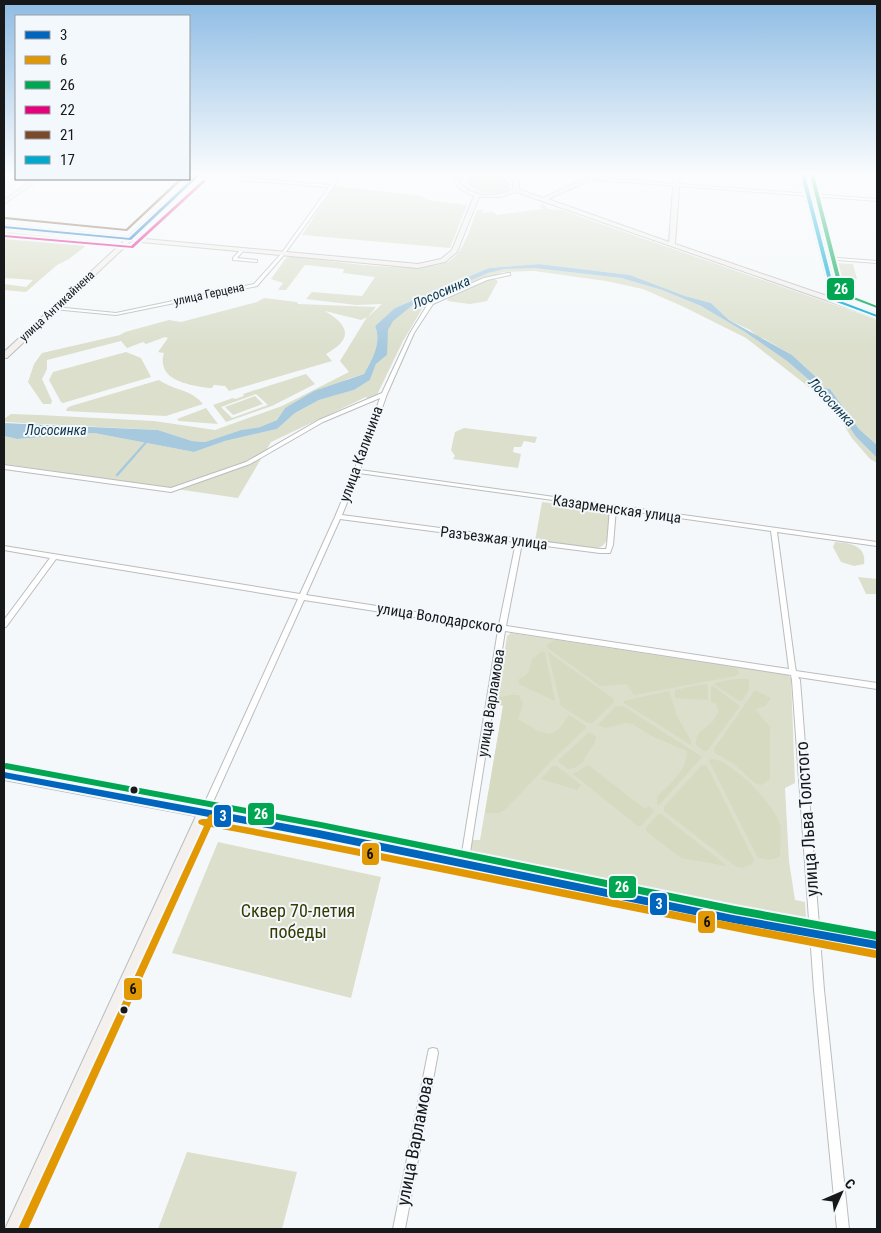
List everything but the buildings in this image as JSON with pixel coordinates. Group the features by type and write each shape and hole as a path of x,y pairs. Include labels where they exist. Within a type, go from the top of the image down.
{"main road":[{"path":"62,233 418,266 435,264 451,256 462,233"},
{"name":"улица Антикайнена","path":"5,355 137,233"},
{"path":"637,233 877,316"},
{"path":"672,245 673,233"},
{"path":"818,233 833,292 833,300"},
{"path":"4,775 319,834 733,919 877,945"},
{"name":"улица Калинина","path":"13,1229 204,813"}],"street":[{"name":"улица Герцена","path":"55,308 116,314 255,285 284,252 298,233"},
{"path":"243,249 234,259 256,261"},
{"path":"824,258 877,262"},
{"name":"улица Калинина","path":"204,813 338,517 357,471 384,394 412,334 431,303 486,279 508,274"},
{"path":"4,466 170,490 248,463 321,420 384,394"},
{"name":"Казарменская улица","path":"357,471 877,544"},
{"name":"Разъезжая улица","path":"338,517 608,551 613,508"},
{"name":"улица Льва Толстого","path":"774,530 791,666 795,673 819,990 843,1229"},
{"name":"улица Варламова","path":"464,865 519,541"},
{"name":"улица Володарского","path":"4,548 302,597 877,686"},
{"path":"4,625 55,556"},
{"name":"улица Варламова","path":"399,1229 432,1053"}],"green space":[{"path":"13,233 109,243 104,246 87,245 69,259 57,265 26,292 4,290 4,284 26,287 33,280 6,278 4,280 4,234"},
{"path":"304,233 456,233 450,248 302,235"},
{"path":"469,233 626,233 875,319 877,323 877,445 859,429 830,389 824,388 817,378 792,355 763,338 760,339 750,330 729,320 711,303 685,296 630,275 539,264 489,268 395,308 375,326 377,345 364,374 348,379 285,408 277,420 260,427 241,430 205,442 192,441 158,430 4,422 4,419 11,414 40,415 154,421 215,430 282,406 349,372 340,361 367,317 361,320 325,311 339,322 345,332 341,343 326,354 332,361 229,391 225,386 214,385 212,388 209,388 183,383 169,375 163,362 164,353 158,352 168,338 165,337 127,348 121,341 47,360 47,369 42,379 52,401 51,404 43,404 28,382 34,364 42,353 120,335 169,320 181,322 257,302 264,298 297,302 298,304 376,307 368,317 382,304 356,305 306,299 312,292 362,296 375,277 343,273 344,269 305,265 286,290 278,290 283,283 271,279 286,258 292,256 374,266 420,267 438,265 456,256"},
{"path":"834,263 853,264 857,279 838,277"},
{"path":"511,268 534,268 621,278 662,290 701,306 745,332 787,361 809,380 842,416 856,437 877,458 877,463 870,459 851,437 836,411 746,338 643,289 606,281 534,271 503,272 491,277 498,281 487,301 470,304 447,301 454,291 425,304 403,341 373,403 366,397 271,442 238,498 4,464 4,436 17,439 94,433 194,452 225,441 277,429 295,413 319,400 354,390 370,380 376,364 387,355 388,329 392,321 412,306 462,282 492,272"},
{"path":"126,352 141,358 151,377 61,402 49,380 53,372"},
{"path":"306,374 315,384 272,406 226,422 213,405 244,396 243,394","holes":["256,394 268,405 232,418 221,407"]},
{"path":"159,380 193,395 203,404 166,416 66,411 71,406"},
{"path":"255,396 263,404 233,415 225,407"},
{"path":"206,408 218,424 179,421 177,419"},
{"path":"464,428 537,437 535,443 524,441 521,447 514,447 513,452 521,454 518,468 453,459 455,456 451,450 455,432"},
{"path":"542,502 610,511 609,533 606,542 598,548 535,541"},
{"path":"835,542 851,544 860,549 863,553 864,564 854,566 841,562 833,547"},
{"path":"858,577 877,579 877,594 866,594"},
{"path":"511,633 788,675 791,678 795,783 785,788 789,861 795,900 805,902 806,919 803,922 791,920 478,859 471,852 472,840 480,840 503,706 497,703 507,636"},
{"path":"555,640 736,668 739,672 736,676 634,695 627,684 600,686 548,648 547,645"},
{"path":"542,651 545,653 555,701 518,682 528,672 532,659"},
{"path":"548,652 614,699 614,702 592,723 588,723 561,706"},
{"path":"736,679 749,679 749,690 742,701 739,701 715,685 715,683"},
{"path":"705,684 708,686 708,700 675,698 675,690"},
{"path":"713,686 740,706 707,751 703,751 696,744 697,736 713,721 719,711 716,704 711,702 711,687"},
{"path":"755,690 771,698 765,706 755,709 770,727 770,779 761,785 755,783 734,764 715,753 714,749"},
{"path":"669,691 677,716 691,741 691,745 624,703 624,701"},
{"path":"518,695 523,703 518,719 538,731 550,734 559,729 569,715 586,726 586,728 552,760 506,809 499,813 485,813 503,706 497,703 498,698"},
{"path":"623,706 702,757 660,804 657,805 657,797 681,771 687,751 654,737 632,724 625,723 606,728 598,725 615,707"},
{"path":"589,732 596,737 594,744 584,761 574,768 568,769 558,761"},
{"path":"711,759 720,761 741,775 770,807 780,825 780,856 775,859 769,859 757,856 709,761"},
{"path":"588,765 645,809 649,806 654,811 641,826 638,826 573,774"},
{"path":"702,765 707,766 754,860 752,864 742,868 735,866 664,811 664,807"},
{"path":"553,766 557,766 581,785 577,790 541,779"},
{"path":"658,814 661,814 727,866 681,858 646,831 646,828"},
{"name":"Сквер 70-летия победы","path":"218,842 381,877 351,998 172,953"},
{"path":"187,1152 297,1172 282,1229 158,1229"}],"water":[{"name":"Лососинка","path":"539,264 630,275 685,296 711,303 729,320 792,355 817,378 824,388 830,389 859,429 877,445 877,458 856,437 842,416 809,380 787,361 745,332 701,306 662,290 621,278 534,268 504,269 488,273 414,304 393,321 388,330 387,355 376,364 370,380 354,390 319,400 295,413 277,429 225,441 194,452 94,433 17,439 4,436 4,423 158,430 192,441 205,442 241,430 260,427 277,420 285,408 314,391 364,374 377,345 375,326 395,308 489,268"}],"waterway":[{"path":"133,457 148,440"},
{"path":"117,475 134,456"}],"transit line":[{"name":"3","path":"62,233 130,239"},
{"name":"3","path":"130,239 137,233"},
{"name":"22","path":"4,236 132,247 148,233"},
{"name":"17","path":"818,233 833,292 833,300 877,316"},
{"name":"26","path":"827,233 842,294 877,307"},
{"name":"26","path":"6,766 321,825 735,910 877,936"},
{"name":"3","path":"4,775 319,834 733,919 877,945"},
{"name":"6","path":"23,1229 212,817"},
{"name":"6","path":"202,822 875,954"}]}
